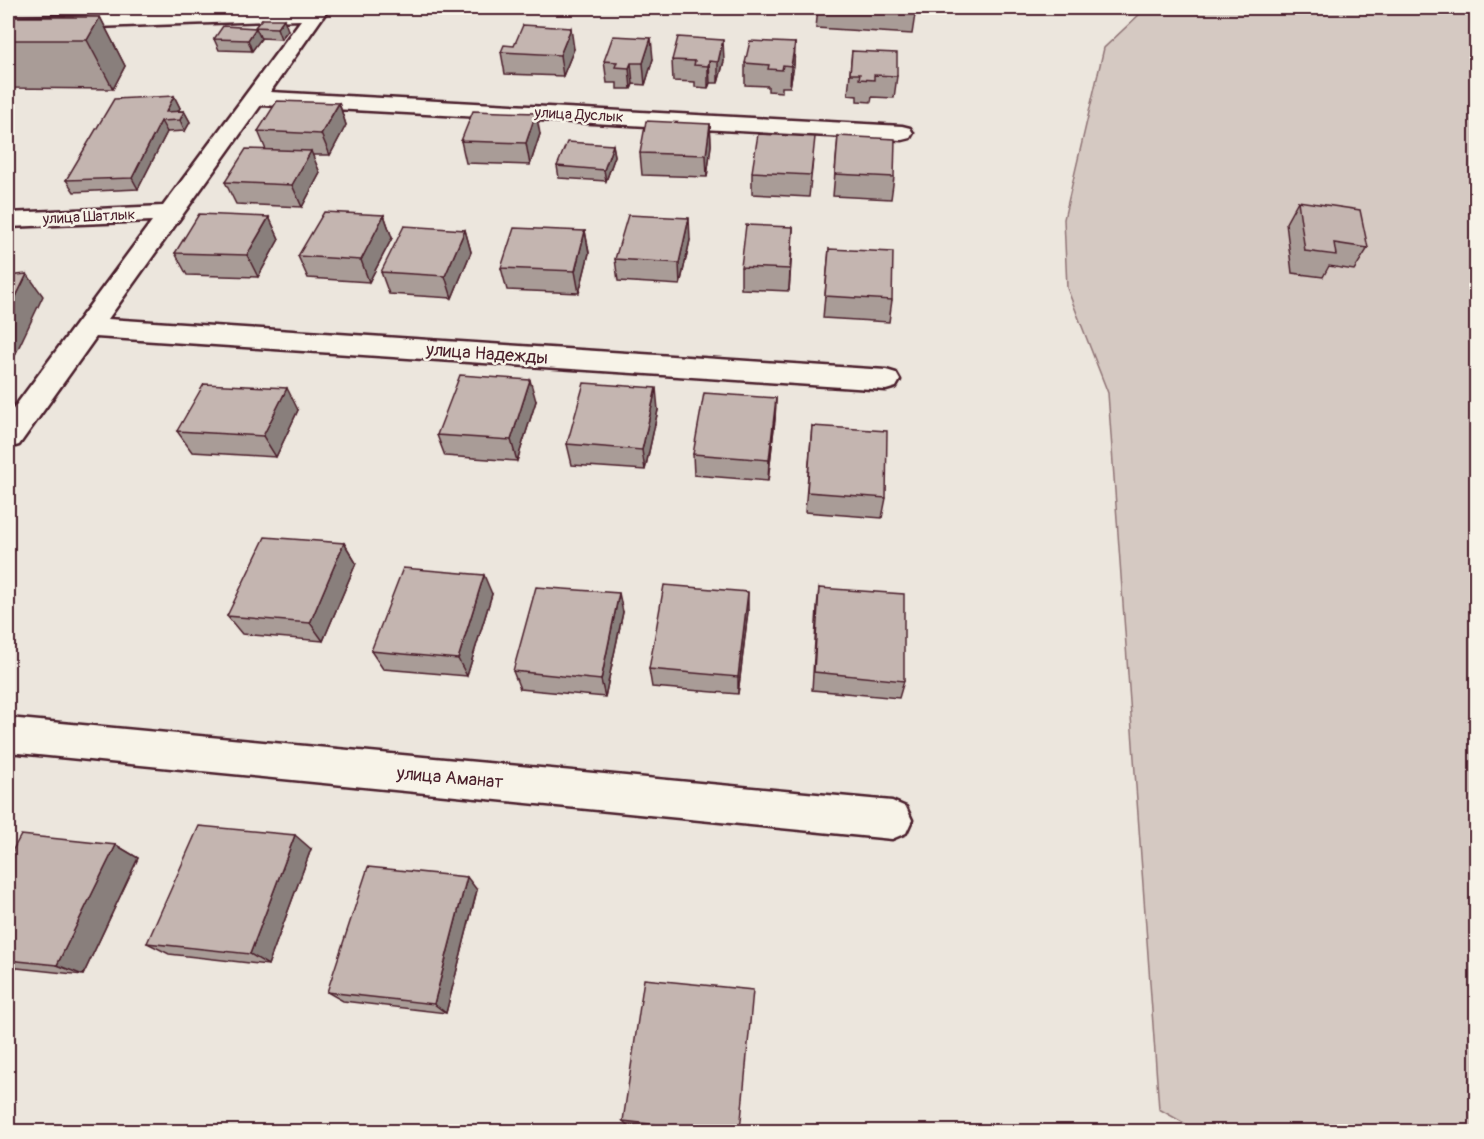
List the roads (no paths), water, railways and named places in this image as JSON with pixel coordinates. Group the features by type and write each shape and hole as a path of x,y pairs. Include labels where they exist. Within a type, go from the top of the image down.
{"street":[{"path":"8,24 317,11"},
{"path":"8,437 317,11"},
{"name":"улица Дуслык","path":"255,98 902,133"},
{"name":"улица Шатлык","path":"8,220 171,213"},
{"name":"улица Надежды","path":"88,327 886,380"},
{"name":"улица Аманат","path":"8,735 892,820"}]}
